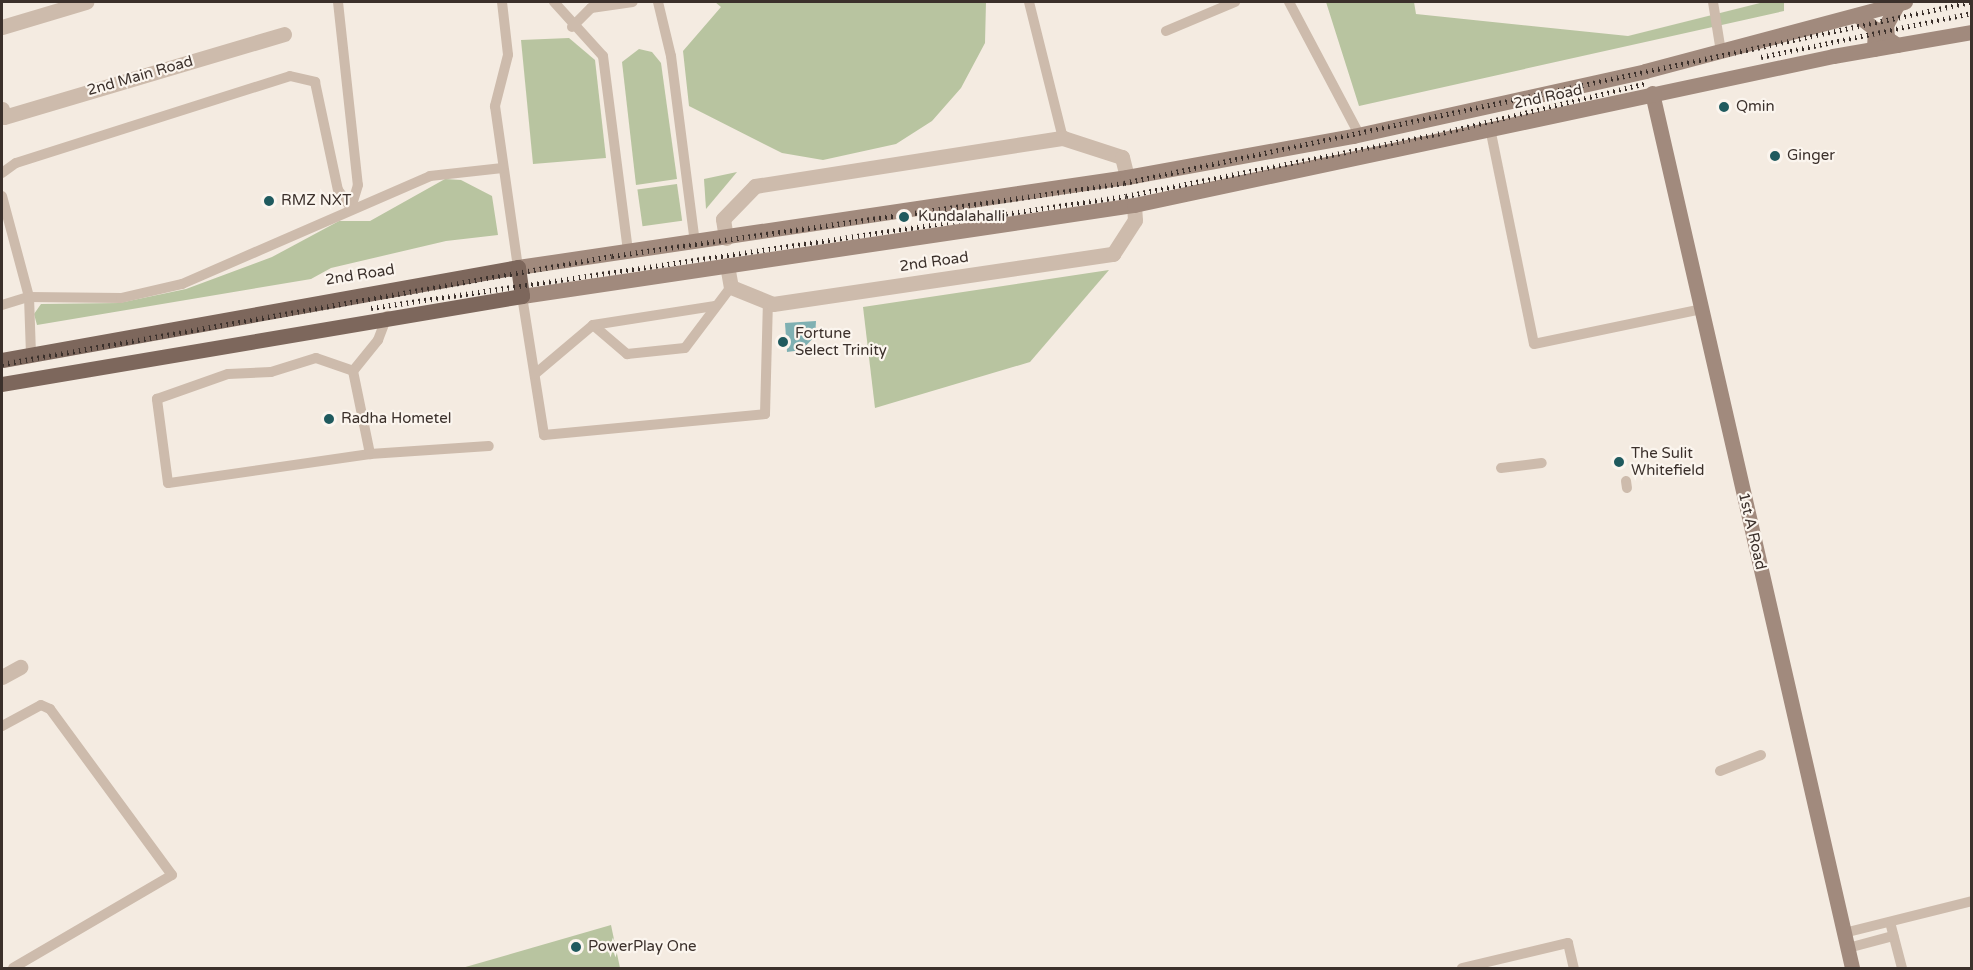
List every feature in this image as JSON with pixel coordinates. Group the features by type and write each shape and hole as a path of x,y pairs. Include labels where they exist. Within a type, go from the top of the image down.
{"main road":[{"name":"2nd Road","path":"2,360 518,267 695,243 1127,177 1359,134 1721,52 1901,2"},
{"path":"1897,45 1887,38 1886,25 1901,2"},
{"path":"1857,15 1875,28 1875,49"},
{"name":"2nd Road","path":"2,384 387,316 1134,205 1652,93 1971,32"},
{"name":"1st A Road","path":"1652,93 1852,969"},
{"path":"518,267 522,296"}],"street":[{"path":"2,27 86,2"},
{"name":"2nd Main Road","path":"2,109 4,117 284,34"},
{"path":"726,238 723,219 755,186 1064,138 1122,157 1127,177"},
{"name":"2nd Road","path":"731,287 768,302 1113,254 1135,220 1134,205"},
{"path":"727,265 731,287"},
{"path":"2,677 20,667"}],"lane":[{"path":"339,2 358,185 351,208"},
{"path":"502,2 508,55 495,106 502,168 518,267"},
{"path":"554,2 572,27 603,56 628,251"},
{"path":"572,27 591,8 633,2"},
{"path":"658,2 671,56 695,243"},
{"path":"1029,2 1064,138"},
{"path":"1166,31 1235,2"},
{"path":"1289,2 1359,134"},
{"path":"1713,2 1721,52"},
{"path":"2,173 16,163 290,76 315,82 338,190 351,208"},
{"path":"1490,128 1534,344 1701,309"},
{"path":"2,305 29,297 121,298 182,284 266,251 351,208 430,176 502,168"},
{"path":"2,196 29,297 31,354"},
{"path":"593,325 627,354 685,348 714,306 731,287"},
{"path":"522,296 544,435 765,414 768,302"},
{"path":"535,374 593,325 714,306"},
{"path":"353,371 378,340 387,316"},
{"path":"353,371 316,358 272,372 228,374 157,399 168,483 370,454 489,446"},
{"path":"353,371 370,454"},
{"path":"1501,468 1542,463"},
{"path":"2,726 41,705 50,709 172,875 13,969"},
{"path":"1720,771 1761,755"},
{"path":"1846,940 1890,921 1971,901"},
{"path":"1890,921 1902,969"},
{"path":"1846,940 1893,936"},
{"path":"1462,966 1568,943 1574,969"}],"green space":[{"path":"715,2 986,2 985,43 961,88 932,121 896,144 823,160 782,153 689,106 683,51 721,7"},
{"path":"1326,2 1414,2 1416,14 1628,36 1764,2 1784,2 1784,11 1359,106"},
{"path":"569,38 595,60 606,158 533,164 521,40"},
{"path":"639,49 652,52 661,63 677,179 636,185 622,62"},
{"path":"737,172 706,209 704,179"},
{"path":"445,179 461,180 492,196 498,235 446,241 331,268 311,279 37,325 34,314 41,304 119,303 186,289 272,257 339,221 370,221"},
{"path":"677,184 682,221 643,226 637,190"},
{"path":"1109,270 1030,362 875,408 863,307"},
{"name":"PowerPlay One","path":"611,925 620,968 462,968"}],"water":[{"path":"816,321 815,336 802,350 787,352 785,323"}],"railway":[{"path":"2,364 612,256 1124,183 1971,2"},
{"path":"1761,57 1972,13"},
{"path":"371,308 1126,196 1450,131 1647,83"}],"place":[{"name":"Qmin","path":"1724,107"},
{"name":"Ginger","path":"1775,156"},
{"name":"RMZ NXT","path":"269,201"},
{"name":"Kundalahalli","path":"904,217"},
{"name":"Fortune Select Trinity","path":"783,342"},
{"name":"Radha Hometel","path":"329,419"},
{"name":"The Sulit Whitefield","path":"1619,462"},
{"name":"PowerPlay One","path":"576,947"}]}
